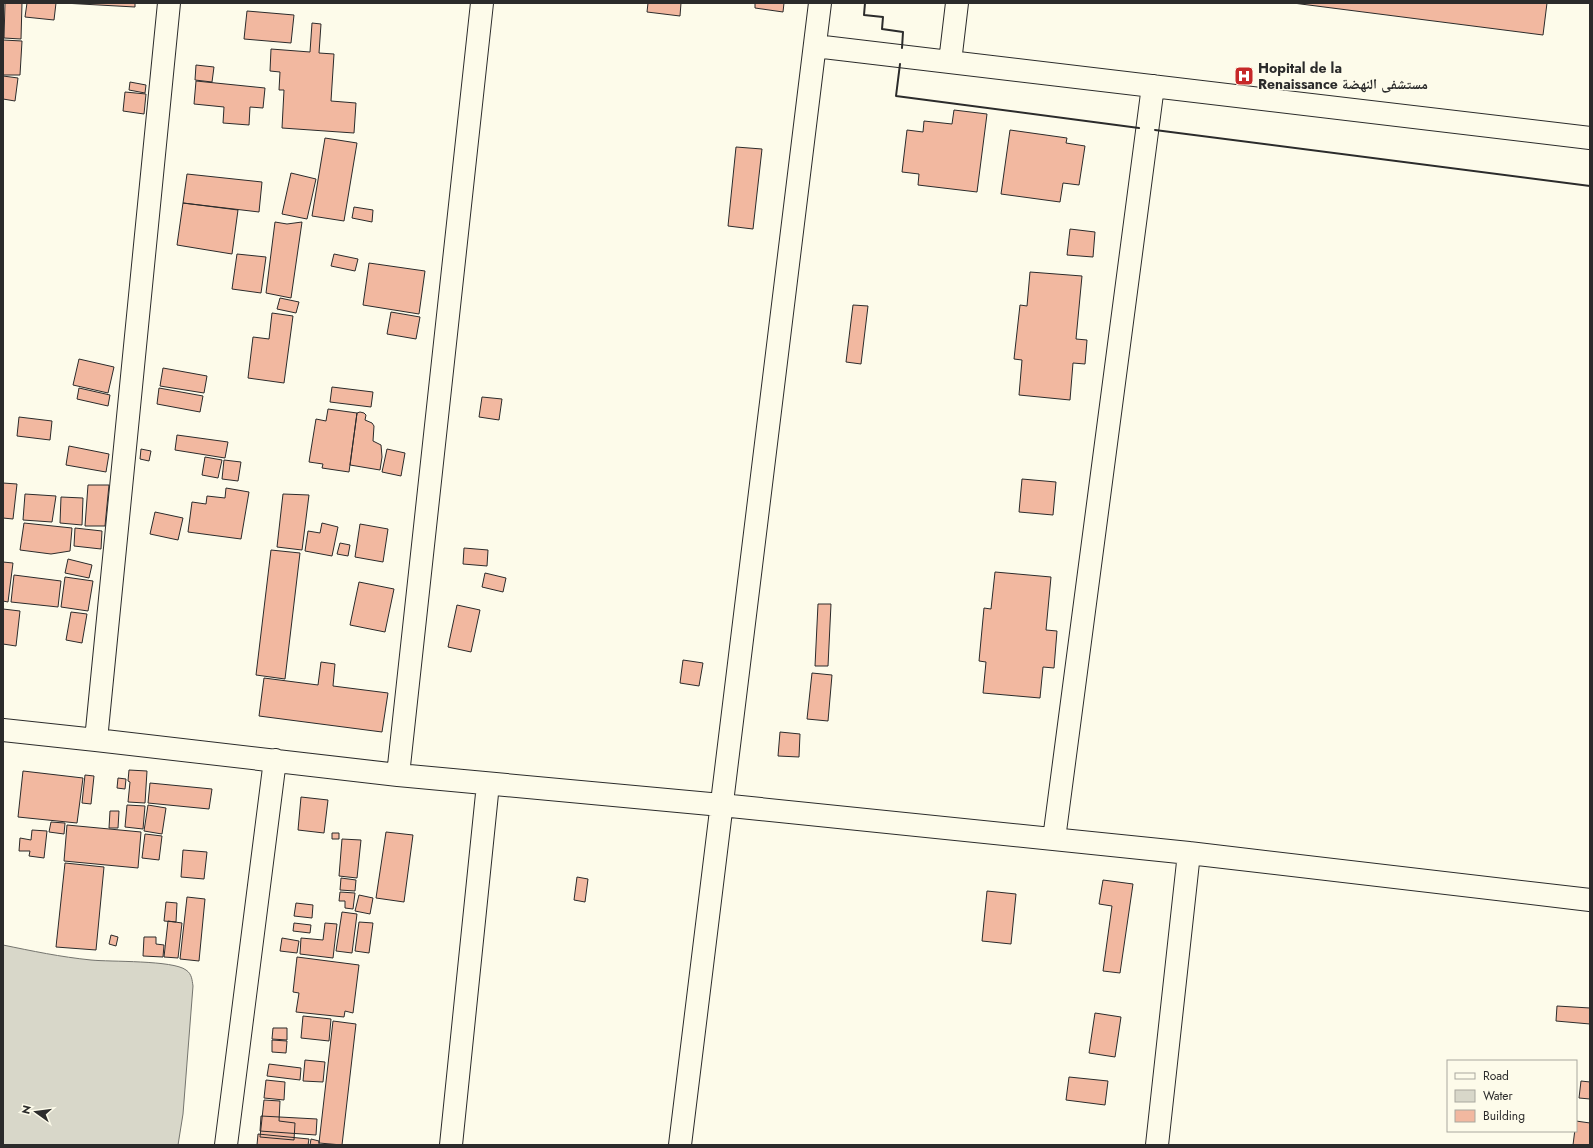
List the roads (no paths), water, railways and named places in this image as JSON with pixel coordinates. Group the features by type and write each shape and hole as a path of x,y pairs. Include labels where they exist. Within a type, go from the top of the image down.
{"street":[{"path":"96,740 169,3"},
{"path":"398,775 482,3"},
{"path":"680,1145 820,3"},
{"path":"950,62 956,3"},
{"path":"815,46 1590,138"},
{"path":"1054,839 1153,86"},
{"path":"3,730 398,775 721,805 1189,853 1590,900"},
{"path":"226,1145 275,760"},
{"path":"451,1145 488,784"},
{"path":"1158,1145 1189,853"}],"water":[{"path":"3,945 80,959 168,964 186,970 189,973 193,986 183,1114 178,1145 3,1145"}],"place":[{"name":"Hopital de la Renaissance مستشفى النهضة","path":"1244,76"}]}
